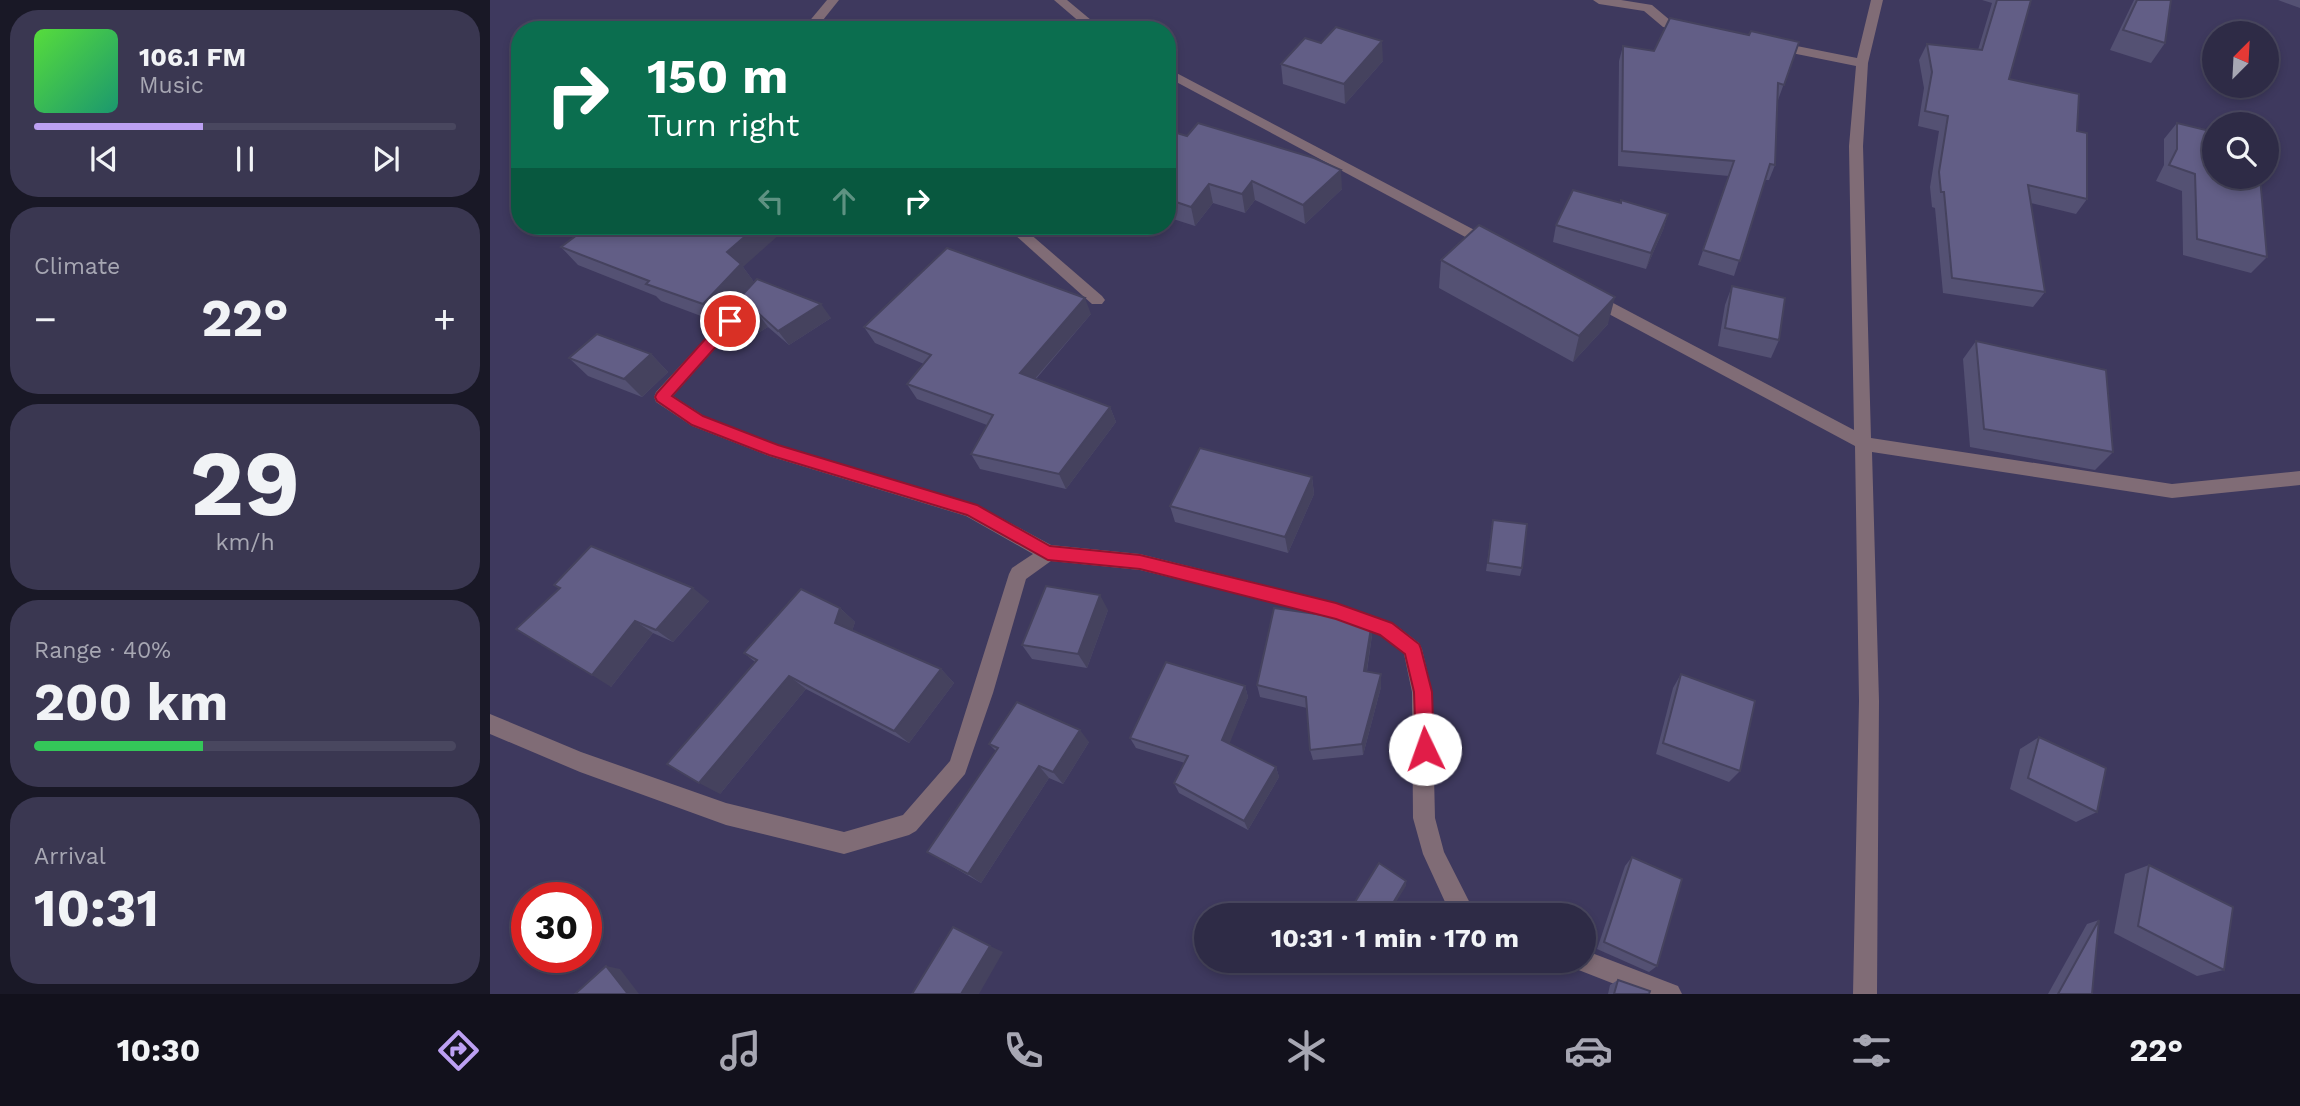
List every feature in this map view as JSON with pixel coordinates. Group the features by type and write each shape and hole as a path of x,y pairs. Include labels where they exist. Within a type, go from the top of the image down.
{"street":[{"path":"816,21 833,0"},
{"path":"1060,0 1086,21"},
{"path":"1599,0 1648,8 1667,24 1706,31"},
{"path":"1865,994 1869,701 1856,146 1862,62 1877,0"},
{"path":"1758,42 1862,62"},
{"path":"1176,77 1865,444 2172,491 2300,478"},
{"path":"1022,235 1097,300"},
{"path":"755,293 662,397 698,421 775,451 971,510 1048,552 1140,562 1336,611 1386,629 1412,649 1423,692 1424,818 1434,854 1457,903"},
{"path":"490,724 580,762 726,814 844,843 909,824 958,767 984,693 1018,574 1048,552"},
{"path":"1596,966 1670,994"}],"building":[{"path":"1997,0 2031,0 2009,79 2079,94 2077,131 2087,133 2087,199 2028,185 2045,292 1952,278 1944,192 1941,192 1939,172 1948,116 1925,111 1932,72 1927,44 1982,50"},
{"path":"2137,0 2171,0 2165,43 2123,30"},
{"path":"1670,18 1749,35 1751,31 1799,42 1784,85 1778,83 1775,165 1770,164 1740,261 1703,250 1734,161 1622,151 1623,46 1654,51"},
{"path":"1336,27 1382,41 1344,84 1281,64 1305,38 1321,43"},
{"path":"1198,123 1314,158 1341,170 1303,205 1252,181 1242,194 1209,184 1191,207 1176,202 1176,133 1187,136"},
{"path":"2177,123 2202,129 2202,189 2261,189 2267,257 2197,239 2195,174 2169,165 2177,149"},
{"path":"1573,190 1668,214 1651,253 1556,225"},
{"path":"1479,225 1615,297 1579,336 1441,260"},
{"path":"577,235 747,235 727,252 741,264 703,304 646,284 649,281 561,247"},
{"path":"947,248 1085,298 1020,373 1110,407 1059,474 971,454 993,415 907,384 931,355 864,327"},
{"path":"757,279 821,304 778,331 757,312 732,328 721,318"},
{"path":"1732,286 1785,298 1779,340 1725,328"},
{"path":"597,334 651,354 624,379 569,358"},
{"path":"1976,341 2106,370 2113,452 1984,429"},
{"path":"1200,448 1312,477 1285,537 1170,506"},
{"path":"1493,520 1527,524 1522,568 1488,563"},
{"path":"591,546 693,588 656,630 635,621 592,675 516,629 560,588 554,585"},
{"path":"1046,586 1100,595 1078,654 1022,645"},
{"path":"801,589 840,608 835,623 941,669 894,731 789,676 699,783 667,764 757,660 744,653"},
{"path":"1274,608 1372,622 1364,671 1381,674 1362,744 1310,750 1306,697 1257,685"},
{"path":"1166,662 1245,686 1222,740 1276,767 1244,821 1174,783 1188,756 1130,738"},
{"path":"1681,674 1755,701 1740,771 1663,743"},
{"path":"1017,702 1080,730 1053,772 1039,766 968,874 927,852 998,748 989,744"},
{"path":"2039,737 2106,768 2097,812 2028,778"},
{"path":"1632,857 1682,879 1657,966 1604,942"},
{"path":"1379,863 1406,881 1393,903 1354,903"},
{"path":"2149,865 2233,907 2224,970 2138,926"},
{"path":"2099,920 2092,994 2058,994"},
{"path":"953,927 990,946 961,994 912,994"},
{"path":"606,966 628,994 575,994 598,973 602,973"},
{"path":"1618,980 1650,991 1649,994 1614,994"}],"route":[{"path":"730,321 662,397 698,421 775,451 971,510 1048,552 1140,562 1336,611 1386,629 1412,649 1423,692 1425,749"}]}
